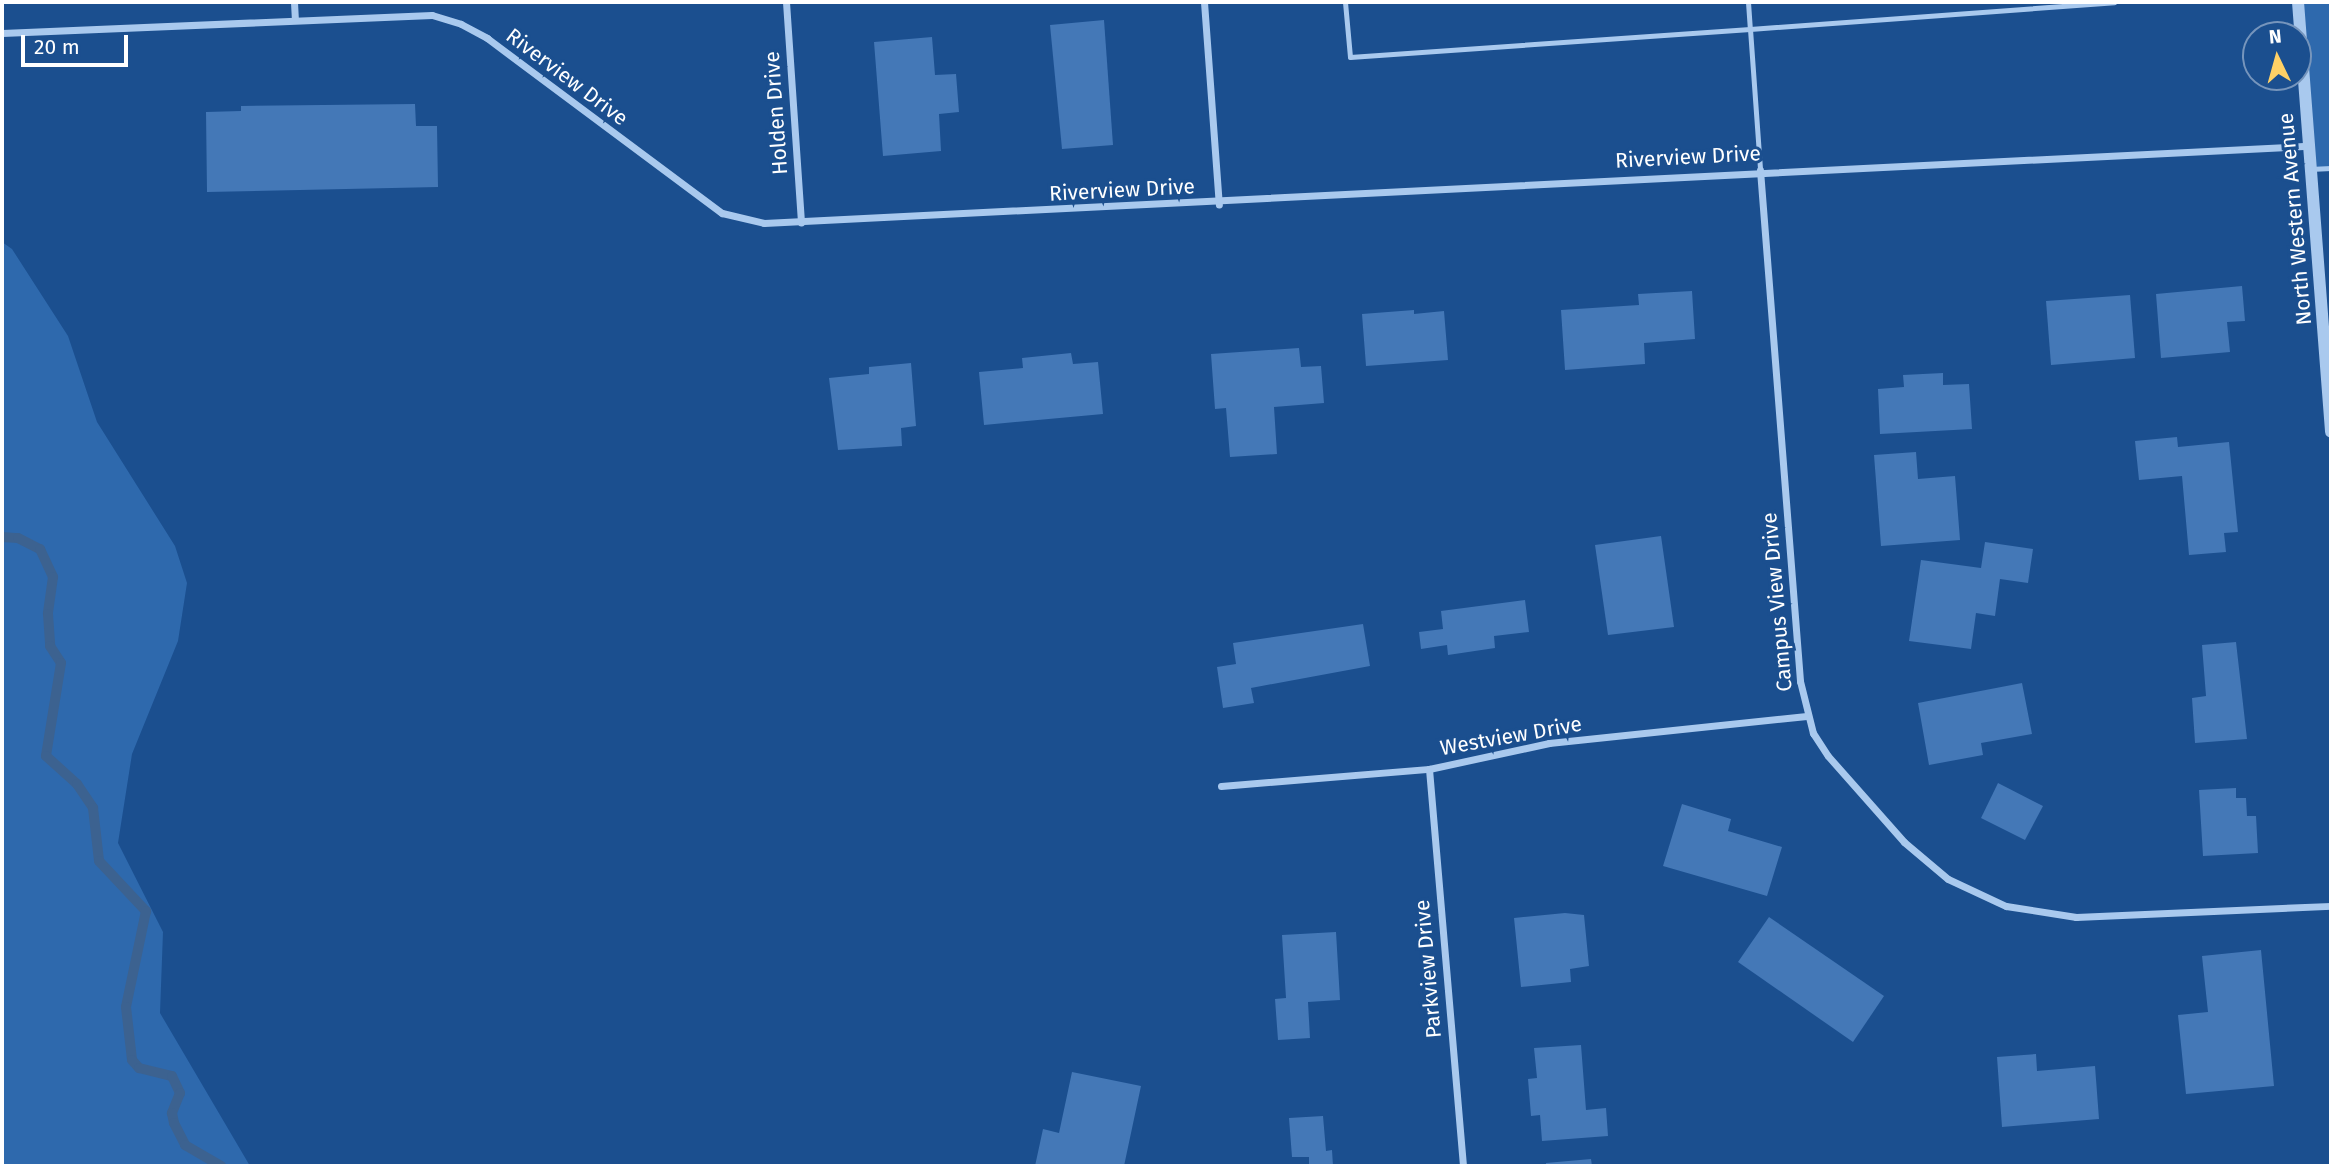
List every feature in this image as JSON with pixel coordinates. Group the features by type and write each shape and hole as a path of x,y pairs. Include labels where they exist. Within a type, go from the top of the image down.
{"street":[{"path":"293,2 295,20"},
{"name":"Holden Drive","path":"786,2 801,222"},
{"path":"1204,2 1219,204"},
{"name":"North Western Avenue","path":"2298,2 2331,432"},
{"name":"Riverview Drive","path":"2,33 432,15 461,23 722,213 764,223 1219,204 1760,170 2308,146"},
{"name":"Campus View Drive","path":"1760,170 1798,667 1807,716 1828,756 1904,842 1948,879 2006,906 2076,917 2331,906"},
{"name":"Westview Drive","path":"1221,786 1429,769 1549,743 1807,716"},
{"name":"Parkview Drive","path":"1429,769 1463,1166"}],"lane":[{"path":"1345,2 1350,57 2114,2"},
{"path":"1748,2 1760,170"},
{"path":"2310,169 2331,168"}],"shaded area":[{"path":"2298,2 2331,2 2331,168 2310,169 2304,91 2312,91 2312,21 2299,21"},
{"path":"2,242 12,249 68,336 97,422 175,546 187,583 178,641 132,754 118,843 163,932 160,1013 250,1166 2,1166"}],"building":[{"path":"1104,20 1113,145 1062,149 1050,25"},
{"path":"932,37 935,75 956,74 959,112 939,114 941,151 883,156 874,42"},
{"path":"415,104 416,126 437,126 438,187 207,192 206,112 241,111 241,106"},
{"path":"2242,286 2245,321 2227,322 2230,352 2161,358 2156,294"},
{"path":"1692,291 1695,339 1644,343 1645,364 1565,370 1561,310 1639,305 1638,294"},
{"path":"2130,295 2135,358 2051,365 2046,301"},
{"path":"1414,310 1414,314 1444,311 1448,360 1366,366 1362,314"},
{"path":"1299,348 1301,367 1321,366 1324,403 1274,407 1277,454 1230,457 1226,408 1215,409 1211,354"},
{"path":"1071,353 1073,364 1098,362 1103,414 984,425 979,372 1023,368 1022,358"},
{"path":"911,363 916,426 901,428 902,446 838,450 829,378 869,374 869,367"},
{"path":"1943,373 1943,385 1969,384 1972,429 1880,434 1878,389 1904,387 1903,375"},
{"path":"2177,437 2178,447 2229,442 2238,532 2224,533 2226,552 2189,555 2182,476 2139,480 2135,441"},
{"path":"1916,452 1918,479 1955,476 1960,540 1881,546 1874,455"},
{"path":"1661,536 1674,627 1608,635 1595,545"},
{"path":"1985,542 2033,549 2028,583 2000,579 1995,616 1976,613 1971,649 1909,641 1921,560 1981,568"},
{"path":"1525,600 1529,632 1494,636 1495,648 1448,655 1447,645 1421,649 1419,632 1443,629 1441,611"},
{"path":"1363,624 1370,666 1251,688 1254,703 1223,708 1217,667 1236,664 1233,643"},
{"path":"2236,642 2247,739 2195,743 2192,698 2206,696 2202,645"},
{"path":"2022,683 2032,734 1981,743 1983,755 1929,765 1918,703"},
{"path":"1998,783 2043,806 2025,840 1981,818"},
{"path":"2236,788 2236,798 2246,798 2247,816 2256,816 2258,853 2203,856 2199,790"},
{"path":"1682,804 1731,819 1728,831 1782,847 1767,896 1663,866"},
{"path":"1565,913 1584,915 1589,966 1570,969 1571,982 1521,987 1514,918"},
{"path":"1769,917 1884,996 1853,1042 1738,962"},
{"path":"1336,932 1340,1000 1308,1002 1310,1038 1278,1040 1275,999 1286,998 1282,935"},
{"path":"2261,950 2274,1086 2186,1094 2178,1015 2208,1012 2202,956"},
{"path":"1581,1045 1586,1110 1606,1108 1608,1136 1542,1141 1540,1115 1531,1116 1528,1079 1537,1078 1534,1048"},
{"path":"2036,1054 2037,1071 2095,1066 2099,1119 2002,1127 1997,1057"},
{"path":"1072,1072 1141,1086 1124,1166 1035,1166 1043,1129 1059,1133"},
{"path":"1323,1116 1326,1151 1332,1150 1333,1166 1309,1166 1309,1157 1292,1157 1289,1118"},
{"path":"1591,1159 1592,1166 1546,1166 1546,1163"}],"waterway":[{"path":"2,537 18,538 40,549 53,577 48,614 50,646 61,663 46,756 77,784 93,808 99,861 146,911 126,1007 132,1060 139,1068 172,1076 180,1093 172,1113 185,1145 221,1166"}]}
